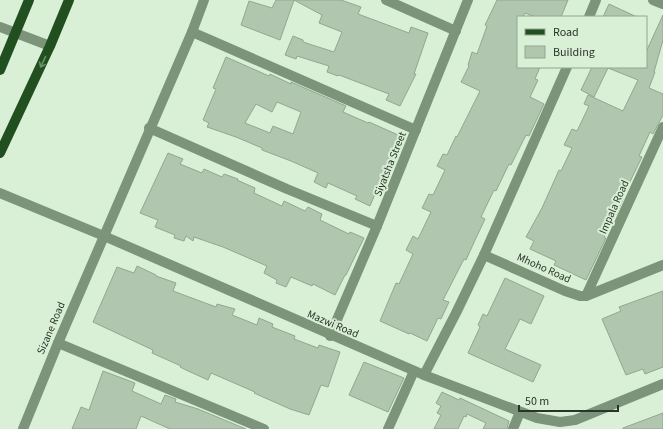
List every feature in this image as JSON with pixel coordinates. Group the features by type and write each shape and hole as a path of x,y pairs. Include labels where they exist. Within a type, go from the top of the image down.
{"main road":[{"path":"0,70 29,0"},
{"path":"0,153 50,46 69,0"}],"street":[{"name":"Sizane Road","path":"23,429 58,343 192,32 204,0"},
{"path":"386,0 456,31"},
{"name":"Siyatsha Street","path":"330,336 377,226 468,0"},
{"path":"589,16 596,0"},
{"path":"653,0 663,4"},
{"path":"0,27 50,46"},
{"path":"192,32 416,130"},
{"path":"424,376 484,255 567,68"},
{"name":"Impala Road","path":"586,296 663,127"},
{"path":"150,128 287,189 377,226"},
{"name":"Mazwi Road","path":"0,193 104,236 330,336 414,370 424,376 547,421 560,422 575,420 663,384"},
{"name":"Mhoho Road","path":"484,255 565,292 586,296"},
{"path":"586,296 663,265"},
{"path":"58,343 264,429"},
{"path":"388,429 414,370"},
{"path":"513,429 520,412"}],"building":[{"path":"276,0 294,0 280,40 241,25 249,1 272,8"},
{"path":"294,0 341,0 361,7 358,14 409,33 411,27 428,33 414,74 416,74 400,106 386,100 389,94 327,72 329,66 297,56 296,59 285,55 293,36 303,40 303,42 334,52 342,32 319,23 322,15"},
{"path":"497,0 568,0 561,16 532,16 525,13 524,16 517,16 517,68 540,68 535,79 538,80 530,97 544,104 529,136 526,135 511,165 509,164 496,191 494,190 481,217 485,219 466,260 464,259 443,300 449,302 441,319 438,318 427,341 380,321 396,283 399,284 413,254 406,250 413,236 418,239 431,212 422,208 429,194 433,195 445,170 437,166 443,154 447,155 480,91 461,82 469,66 472,52 477,54 487,26 485,25"},
{"path":"609,4 635,16 603,16"},
{"path":"663,15 663,40 655,72 649,88 663,94 663,115 653,134 650,132 639,156 642,157 622,198 623,199 616,215 614,214 604,237 606,238 586,280 554,265 556,261 530,249 534,241 526,237 542,208 559,170 561,171 572,148 564,145 572,129 577,131 589,106 584,104 588,95 623,111 638,80 608,68 647,68 647,50"},
{"path":"226,57 269,76 270,74 291,84 291,82 346,106 343,112 405,138 399,152 398,151 393,161 392,160 382,181 384,182 378,195 375,194 370,206 355,199 357,196 328,183 326,188 314,182 318,173 262,150 262,148 236,137 207,127 209,123 203,120 216,89 213,88","holes":["277,102 301,112 293,134 273,126 270,133 245,123 256,104 272,112"]},
{"path":"592,68 608,68 594,97 581,90"},
{"path":"168,153 183,159 180,164 202,173 204,169 222,177 224,174 238,179 237,180 255,188 254,193 282,206 284,201 305,211 308,207 322,214 320,220 349,234 350,232 364,238 335,295 313,284 312,286 291,277 286,287 276,283 277,280 264,273 267,266 223,247 194,237 193,241 186,236 184,241 174,238 175,235 155,227 158,220 140,213"},
{"path":"137,266 156,276 176,283 173,291 216,307 217,304 235,309 232,315 257,325 259,318 273,324 272,327 295,336 294,339 318,348 319,345 340,352 328,387 321,385 309,415 290,409 211,373 208,380 152,353 153,350 93,322 117,267 134,273"},
{"path":"505,278 544,296 531,324 520,319 505,349 541,365 533,382 468,353 480,327 478,325 483,314 487,316"},
{"path":"663,291 663,367 645,374 643,369 626,375 602,319 621,311 619,307"},
{"path":"364,362 404,378 388,412 349,395"},
{"path":"103,371 135,383 132,391 161,404 165,395 176,399 175,402 198,409 246,429 170,429 141,416 136,429 72,429 81,407 89,410"},
{"path":"442,392 459,400 460,398 509,421 507,429 483,429 486,423 467,414 466,417 464,416 458,429 434,429 441,415 437,413 441,406 436,403"},
{"path":"663,413 663,429 623,429 623,428"}]}
